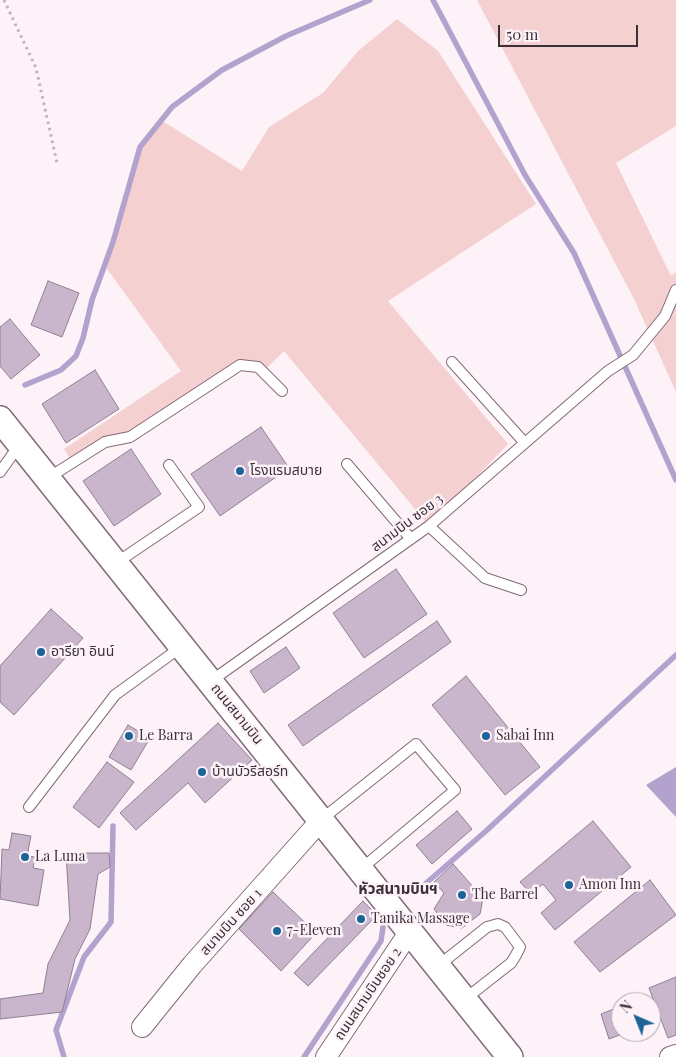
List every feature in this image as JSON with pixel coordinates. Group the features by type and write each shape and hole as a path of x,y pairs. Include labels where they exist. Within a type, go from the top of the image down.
{"street":[{"name":"ถนนสนามบิน","path":"0,419 181,647 322,819 510,1057"},
{"name":"สนามบิน ซอย 1","path":"142,1027 192,965 322,819"},
{"name":"ถนนสนามบินซอย 2","path":"326,1057 410,931"},
{"path":"670,1057 676,1055"}],"lane":[{"name":"สนามบิน ซอย 3","path":"210,681 429,526 524,442 611,369 629,357 665,316 676,290"},
{"path":"452,362 524,442"},
{"path":"48,478 105,442 130,437 240,365 258,366 282,391"},
{"path":"0,472 20,444"},
{"path":"347,464 411,539"},
{"path":"116,564 199,507 169,465"},
{"path":"429,526 485,578 521,590"},
{"path":"29,807 114,695 181,647"},
{"path":"322,819 416,744 455,790 361,869"},
{"path":"438,966 487,927 498,924 505,927 520,947 516,956 511,963 465,1000"}],"path":[{"path":"4,0 36,68 57,162"}],"shaded area":[{"path":"477,0 676,0 676,126 616,163 671,276 676,272 676,392 634,299"},
{"path":"397,19 438,51 536,204 388,301 508,444 429,526 284,351 263,372 240,365 130,437 105,442 73,463 64,449 181,371 105,266 140,147 161,120 242,171 269,127 323,93 358,51"},
{"path":"676,767 676,817 646,785"}],"building":[{"path":"48,281 79,293 62,337 31,325"},
{"path":"10,319 40,355 11,379 0,366 0,327"},
{"path":"95,370 119,409 66,443 42,404"},
{"name":"โรงแรมสบาย","path":"261,427 289,468 220,516 191,474"},
{"path":"131,449 161,494 114,526 83,481"},
{"path":"396,569 427,614 364,658 333,613"},
{"name":"อารียา อินน์","path":"51,609 83,638 14,715 0,702 0,666"},
{"path":"437,621 451,642 303,746 288,725"},
{"path":"286,647 300,668 264,693 250,671"},
{"name":"Sabai Inn","path":"466,676 540,767 505,795 432,705"},
{"name":"บ้านบัวรีสอร์ท","path":"218,723 252,760 205,803 188,783 136,830 120,813"},
{"path":"128,725 150,738 131,770 109,757"},
{"path":"107,762 134,782 99,828 73,807"},
{"path":"457,811 472,829 432,864 416,845"},
{"path":"593,821 631,867 555,930 541,913 556,900 543,884 531,894 520,882"},
{"path":"12,833 31,836 27,856 35,857 33,868 44,870 38,906 0,899 2,849 9,850"},
{"path":"66,853 109,853 110,867 98,874 90,929 75,959 62,1012 0,1019 0,999 43,993 48,964 70,920"},
{"name":"The Barrel","path":"453,864 483,898 480,914 462,928 446,925 434,909 444,893 434,882"},
{"path":"650,880 676,915 600,972 574,942"},
{"name":"7-Eleven","path":"273,892 316,933 281,971 239,929"},
{"path":"363,901 377,915 308,986 294,973"},
{"path":"676,977 676,1035 668,1038 661,1020 661,992 651,992 649,988"},
{"path":"611,1010 611,1038 609,1039 601,1014"}],"waterway":[{"path":"25,385 61,370 76,356 83,338 92,300 113,242 140,147 172,107 222,70 286,36 370,0"},
{"path":"433,0 525,175 574,253 676,480"},
{"path":"416,892 486,831 676,655"},
{"path":"64,1057 56,1030 84,957 111,922 113,826"},
{"path":"304,1057 381,941 384,920 388,916"}],"place":[{"name":"โรงแรมสบาย","path":"240,471"},
{"name":"อารียา อินน์","path":"41,652"},
{"name":"Le Barra","path":"129,736"},
{"name":"Sabai Inn","path":"486,736"},
{"name":"บ้านบัวรีสอร์ท","path":"202,772"},
{"name":"La Luna","path":"25,857"},
{"name":"Amon Inn","path":"569,885"},
{"name":"The Barrel","path":"462,895"},
{"name":"Tanika Massage","path":"361,919"},
{"name":"7-Eleven","path":"277,931"}],"district":[{"name":"หัวสนามบินฯ","path":"398,889"}]}
